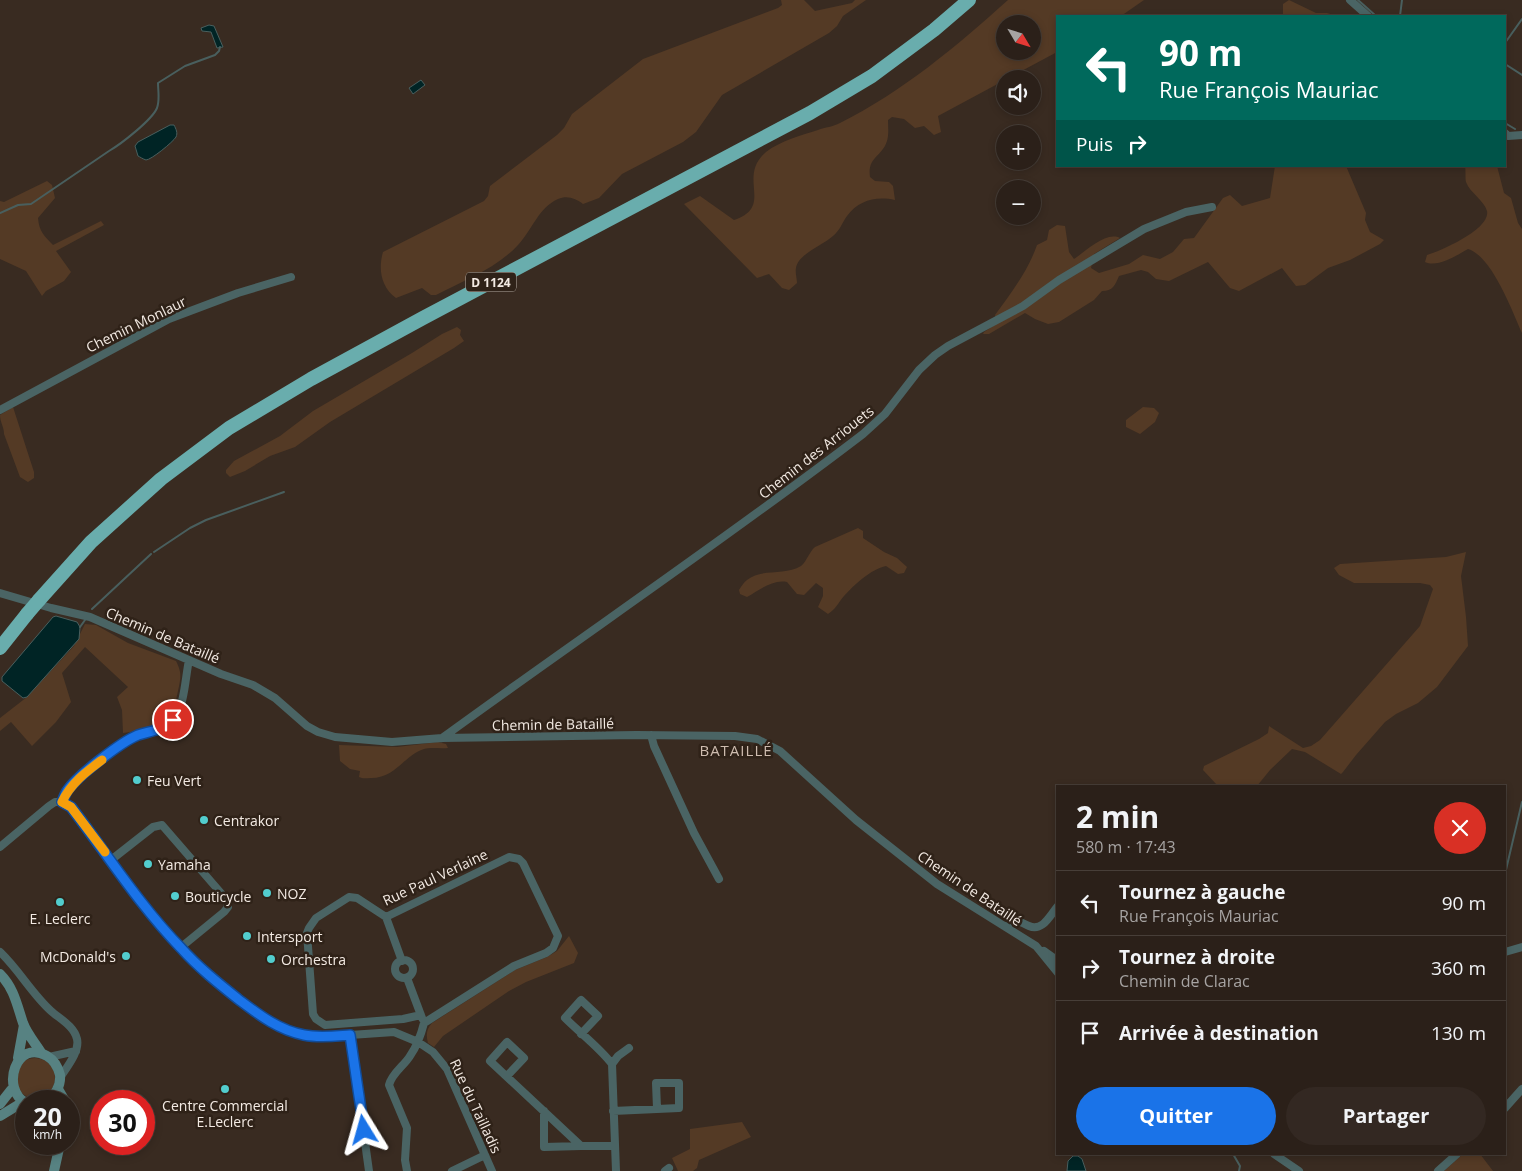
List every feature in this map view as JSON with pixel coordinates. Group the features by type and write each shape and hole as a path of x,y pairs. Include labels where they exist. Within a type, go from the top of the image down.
{"highway":[{"name":"D 1124","path":"0,648 39,600 98,536 161,479 229,428 311,379 423,318 810,113 872,76 934,30 969,0"}],"street":[{"path":"1350,0 1367,15"},
{"path":"1506,135 1522,135"},
{"name":"Chemin des Arriouets","path":"442,738 512,686 660,584 863,434 885,414 920,370 942,350 1023,306 1059,280 1144,229 1186,212 1212,207"},
{"name":"Chemin Monlaur","path":"0,410 169,319 238,293 291,277"},
{"name":"Chemin de Bataillé","path":"0,593 90,617 189,660 265,690 307,726 326,735 366,741 392,742 442,738 651,735 748,737 768,744 780,751 856,820 937,884 1036,946 1056,971"},
{"path":"0,847 49,806 55,802 62,802 68,790 80,778 125,742 136,736 162,728 173,720 181,704 189,660"},
{"path":"651,735 654,746 694,833 719,879"},
{"name":"Rue du Tailladis","path":"62,802 71,807 138,897 180,948 233,995 268,1021 304,1035 321,1037 394,1032 418,1042 433,1052 447,1069 492,1171"},
{"path":"111,860 153,827 162,825 227,900 228,907 224,912 180,948"},
{"name":"Rue Paul Verlaine","path":"421,1015 403,1019 325,1025 316,1020 313,1014 307,933 312,922 349,897 357,898 386,918 509,857 514,857 523,863 558,936 552,948 546,953 514,966 424,1023"},
{"path":"1007,926 1014,920 1019,920 1030,927 1038,928 1056,908"},
{"path":"386,918 402,961"},
{"path":"1036,946 1056,960"},
{"path":"1506,952 1522,947"},
{"path":"0,952 49,1010 73,1031 77,1039 76,1051 60,1078 58,1089"},
{"path":"402,961 407,961 412,966 412,973 407,978 402,977 396,972 397,964 402,961"},
{"path":"0,974 15,997 24,1025 45,1056"},
{"path":"406,1171 407,1128 389,1085 390,1081 411,1055 418,1042 424,1023 407,978"},
{"path":"582,1034 598,1016 581,1000 564,1018 606,1056 612,1064 616,1171"},
{"path":"15,1096 9,1083 10,1070 18,1058 24,1025"},
{"path":"350,1035 370,1171"},
{"path":"507,1076 524,1058 507,1042 490,1061 581,1146"},
{"path":"612,1064 618,1056 629,1048"},
{"path":"45,1056 76,1051"},
{"path":"18,1058 25,1054 34,1053 45,1056 55,1063 60,1078"},
{"path":"614,1110 679,1108 679,1083 656,1083 656,1108"},
{"path":"1506,1107 1522,1089"},
{"path":"0,1104 11,1090"},
{"path":"0,1116 15,1108"},
{"path":"544,1111 544,1147 615,1146"},
{"path":"54,1171 58,1155"},
{"path":"452,1171 485,1155"},
{"path":"1275,1155 1299,1171"},
{"path":"1438,1171 1456,1155"}],"shaded area":[{"path":"781,0 804,0 815,11 852,3 855,0 866,0 843,16 837,26 829,33 722,95 696,132 683,142 622,174 599,198 583,204 575,199 565,197 551,203 541,213 518,245 500,261 436,295 431,295 422,288 396,298 387,289 381,271 383,252 484,201 488,196 490,186 557,135 564,128 572,114 643,59 778,8 782,5"},
{"path":"1008,0 1144,0 1122,15 1056,15 1056,53 1024,70 996,70 996,85 938,116 941,132 934,135 924,126 915,128 904,119 892,117 888,120 887,141 871,165 870,177 875,181 889,182 893,186 895,200 868,200 857,206 847,216 833,236 801,258 796,268 797,283 789,290 782,288 769,274 757,278 684,204 700,196 734,220 746,214 752,207 754,199 754,172 758,162 766,152 791,139 837,124 863,111 928,67"},
{"path":"1289,0 1316,13 1334,15 1283,15 1283,4"},
{"path":"1275,167 1346,167 1366,213 1365,220 1370,232 1384,240 1350,260 1328,268 1305,285 1296,286 1282,268 1239,291 1230,288 1208,262 1169,281 1156,279 1148,272 1141,270 1119,276 1111,289 1102,291 1094,300 1059,322 1048,324 1025,313 989,334 983,334 996,324 995,315 1024,273 1037,245 1047,240 1049,230 1057,225 1065,226 1069,252 1074,259 1102,239 1109,237 1120,238 1094,254 1091,268 1099,273 1129,264 1143,255 1160,259 1173,252 1184,239 1194,238 1223,198 1230,195 1242,206 1270,198"},
{"path":"1465,167 1497,167 1504,193 1511,198 1518,223 1522,229 1522,333 1500,285 1485,262 1477,254 1468,249 1441,262 1425,262 1427,255 1464,238 1481,225 1486,218 1487,211 1485,207 1466,182"},
{"path":"47,181 52,185 55,198 38,218 42,233 53,245 101,221 104,225 56,251 71,272 64,281 46,291 42,296 26,271 0,259 0,201 4,202"},
{"path":"457,327 461,330 460,335 464,341 454,348 330,422 295,447 270,456 245,471 230,477 226,473 226,470 234,461 280,436 313,411 442,334"},
{"path":"13,407 34,472 34,478 28,482 20,477 4,434 0,415"},
{"path":"1143,407 1154,408 1159,413 1155,422 1140,434 1126,427 1126,420"},
{"path":"858,528 863,531 863,538 897,558 907,567 904,573 898,574 886,566 875,570 853,587 828,614 818,607 823,596 823,588 816,583 804,595 797,594 787,582 782,581 766,586 747,597 740,594 739,590 753,576 795,569 803,564 815,547"},
{"path":"1466,552 1461,576 1468,646 1437,687 1418,703 1385,722 1341,774 1305,752 1292,749 1258,785 1217,785 1203,770 1204,766 1268,733 1269,726 1303,748 1311,746 1320,740 1420,626 1433,589 1430,585 1420,583 1354,583 1339,575 1334,568 1340,564 1446,557"},
{"path":"85,624 96,625 128,643 176,661 180,672 180,682 175,703 166,719 160,724 145,730 123,733 122,710 117,697 128,687 85,647 62,673 71,702 56,722 32,746 11,722 0,731 0,718 27,697 74,646"},
{"path":"438,742 446,744 448,748 424,749 410,756 393,771 380,777 360,778 360,771 350,769 340,761 339,745 397,747"},
{"path":"569,936 578,953 574,963 526,982 509,991 443,1036 434,1047 428,1043 427,1033 432,1023 515,970 557,951"},
{"path":"27,1059 43,1059 52,1067 55,1074 54,1086 51,1090 19,1090 16,1086 16,1070"},
{"path":"742,1122 751,1137 699,1160 697,1168 693,1171 678,1171 672,1158 690,1149 690,1129"},
{"path":"1462,1155 1481,1155 1493,1171 1444,1171"}],"water":[{"path":"209,25 214,26 223,47 217,48 211,32 202,31 201,28"},
{"path":"421,80 425,85 413,94 409,88"},
{"path":"170,125 174,125 177,132 176,137 171,143 149,159 146,160 138,156 135,146 138,142"},
{"path":"56,616 77,622 80,627 79,639 27,697 23,698 2,681 2,677 53,617"},
{"path":"1073,1156 1078,1156 1082,1159 1086,1171 1067,1171 1068,1161"}],"waterway":[{"path":"1358,0 1375,15"},
{"path":"1400,15 1402,0"},
{"path":"1506,42 1522,19"},
{"path":"0,213 18,205 31,204 121,143 154,113 158,102 158,83 185,66 215,55 220,47"},
{"path":"1506,65 1522,75"},
{"path":"1506,124 1515,129"},
{"path":"154,552 190,528 206,520 284,492"},
{"path":"92,609 151,554"},
{"path":"80,627 85,620"},
{"path":"1506,870 1522,802"},
{"path":"1234,1155 1240,1166 1239,1171"}],"slow traffic":[{"path":"102,760 68,790 62,802 71,807 105,852"}],"place":[{"name":"Feu Vert","path":"137,780"},
{"name":"Centrakor","path":"204,820"},
{"name":"Yamaha","path":"148,864"},
{"name":"NOZ","path":"267,893"},
{"name":"Bouticycle","path":"175,896"},
{"name":"E. Leclerc","path":"60,902"},
{"name":"Intersport","path":"247,936"},
{"name":"McDonald's","path":"126,956"},
{"name":"Orchestra","path":"271,959"},
{"name":"Centre Commercial E.Leclerc","path":"225,1089"}],"district":[{"name":"BATAILLÉ","path":"736,750"}],"route":[{"path":"173,720 169,725 136,736 125,742 80,778 68,790 62,802 71,807 138,897 180,948 233,995 268,1021 285,1029 304,1035 321,1037 350,1035 364,1130"}]}
